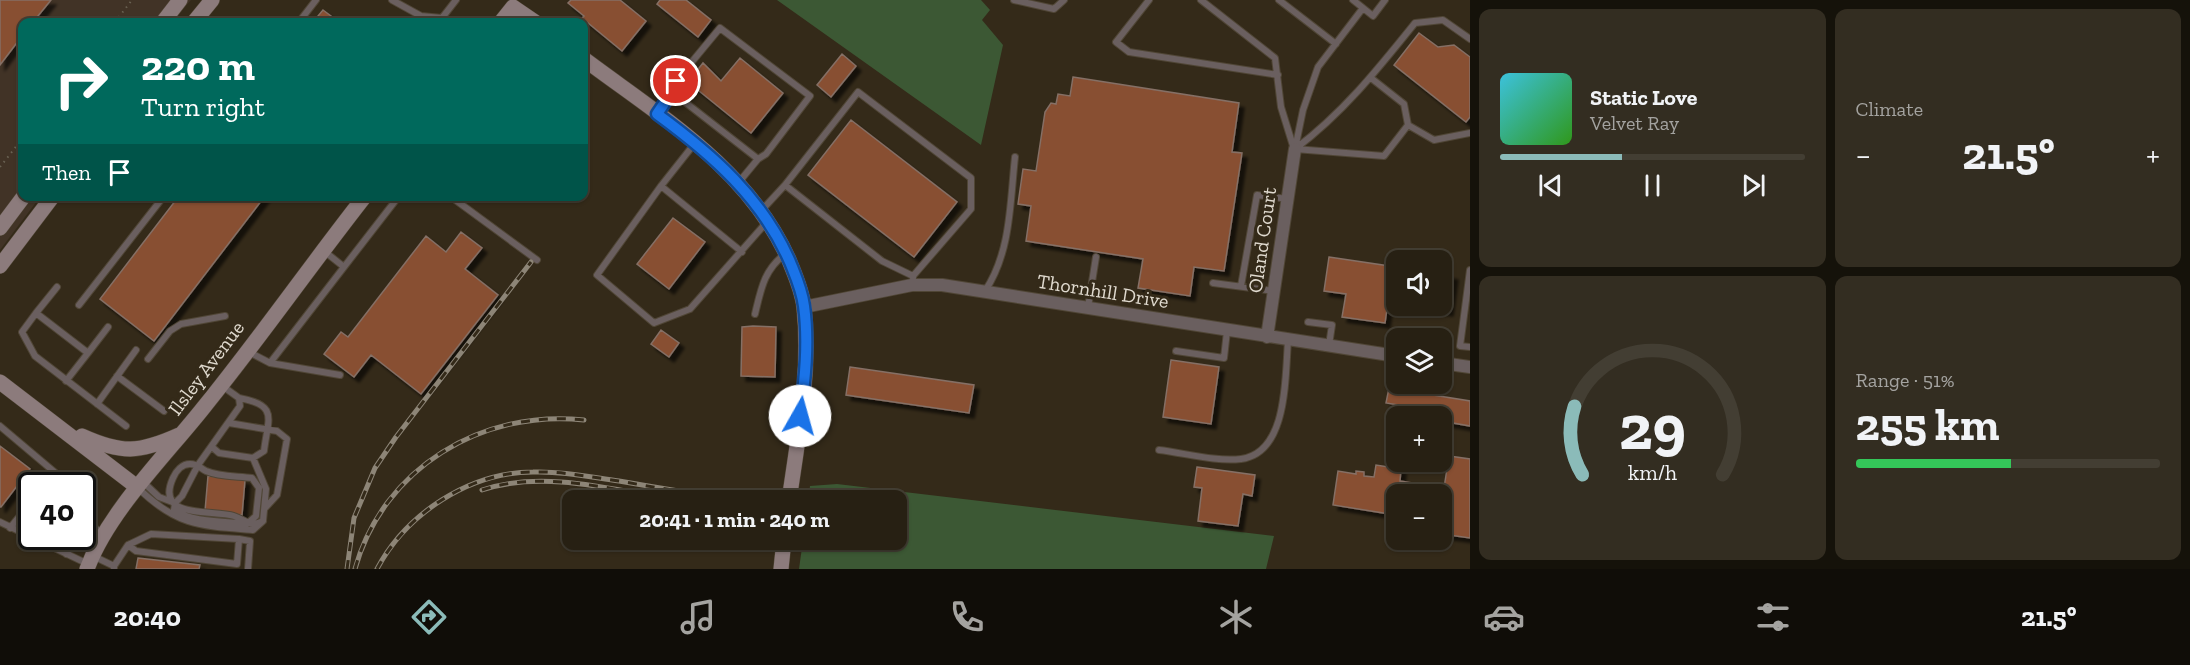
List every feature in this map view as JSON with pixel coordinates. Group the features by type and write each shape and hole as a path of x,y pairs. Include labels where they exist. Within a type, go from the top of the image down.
{"street":[{"path":"166,18 180,0"},
{"path":"197,18 212,0"},
{"path":"503,18 512,2 530,18"},
{"path":"588,62 696,143 738,183 764,216 786,254 800,285 804,307 806,373 790,490"},
{"name":"Oland Court","path":"1268,337 1295,149"},
{"path":"0,228 20,201"},
{"path":"0,266 49,201"},
{"name":"Ilsley Avenue","path":"90,563 105,536 140,485 221,385 361,201"},
{"name":"Thornhill Drive","path":"804,307 913,280 1288,341 1386,355"},
{"path":"1452,364 1470,367"},
{"path":"1,382 140,485"},
{"path":"62,428 98,443 124,450 149,448 183,433"},
{"path":"781,569 783,550"}],"lane":[{"path":"301,18 316,0"},
{"path":"392,0 421,16 432,18"},
{"path":"443,18 456,0"},
{"path":"1014,0 1054,9 1064,0"},
{"path":"1149,0 1116,42 1129,52 1278,75"},
{"path":"1201,0 1275,58 1281,107 1295,149"},
{"path":"1279,0 1336,44"},
{"path":"1353,0 1373,16 1385,0"},
{"path":"1295,149 1303,110 1318,67 1363,8"},
{"path":"1295,149 1325,126 1371,78 1415,23 1443,20 1470,39"},
{"path":"657,114 672,92 676,81 720,28 810,96 766,154 758,159 738,183"},
{"path":"1295,149 1384,156 1408,125 1404,104 1371,78"},
{"path":"672,92 758,159"},
{"path":"696,143 661,186 597,275 654,323 690,309 742,252 785,185 858,92 971,178 971,209 913,280 882,261 785,185"},
{"path":"1408,125 1434,140 1470,133"},
{"path":"984,291 996,273 1004,254 1015,157"},
{"path":"661,186 742,252"},
{"path":"1241,286 1257,195 1287,199"},
{"path":"80,305 160,201"},
{"path":"270,363 395,201"},
{"path":"457,201 537,260"},
{"path":"323,250 344,267"},
{"path":"754,314 765,276 775,262 786,254"},
{"path":"1088,308 1095,257"},
{"path":"1470,270 1460,346 1470,347"},
{"path":"1213,283 1274,291"},
{"path":"57,287 22,332 35,356 126,426"},
{"path":"36,313 88,353"},
{"path":"148,359 170,331 181,324 225,316"},
{"path":"1308,322 1332,325 1329,346"},
{"path":"66,381 108,327"},
{"path":"1176,351 1224,358 1227,330"},
{"path":"1159,450 1239,459 1254,456 1269,443 1277,427 1288,341"},
{"path":"98,404 136,350"},
{"path":"247,351 270,363 340,375"},
{"path":"117,376 164,411"},
{"path":"212,447 219,453 254,458 264,451 268,414 265,406 258,401 239,398 221,385"},
{"path":"175,503 182,496 198,465 240,406 239,398"},
{"path":"229,423 277,431 287,439 277,495 265,508"},
{"path":"0,426 55,472"},
{"path":"140,485 154,503 178,519 253,530 263,521 266,489 254,458"},
{"path":"238,529 248,524 256,516 257,483 252,478 207,472 198,465 187,464 174,474 170,492 175,503 174,510 186,516 248,524 254,525 263,521"},
{"path":"140,485 159,497 175,503"},
{"path":"10,528 18,518"},
{"path":"0,522 18,531"},
{"path":"96,532 105,536"},
{"path":"59,550 90,563 114,567 128,545 151,534 238,539 250,541 248,569"},
{"path":"128,545 136,551 237,564 238,539"},
{"path":"66,554 69,550"}],"path":[{"path":"117,18 132,0"},
{"path":"0,167 18,144"}],"shaded area":[{"path":"0,0 191,0 175,18 18,18 18,201 37,201 0,250"}],"green space":[{"path":"777,0 981,0 990,10 982,20 1003,45 981,145"},
{"path":"837,484 887,490 809,490 810,486"},
{"path":"907,492 1274,536 1266,569 799,569 802,550 907,550"}],"building":[{"path":"0,0 51,0 36,18 18,18 18,41 0,65"},
{"path":"571,0 620,0 646,21 622,51 588,23 588,18 582,18 584,16 568,3"},
{"path":"660,0 686,0 711,20 698,37 657,4"},
{"path":"323,10 334,18 316,18"},
{"path":"1419,33 1438,47 1454,45 1470,57 1470,117 1466,122 1394,65"},
{"path":"842,54 856,66 831,97 817,85"},
{"path":"740,58 783,93 751,133 688,82 703,63 721,81"},
{"path":"1073,77 1239,103 1232,152 1242,153 1224,271 1194,267 1190,296 1138,288 1143,259 1026,241 1031,206 1018,204 1023,169 1036,171 1045,112 1051,103 1056,104 1058,94 1070,96"},
{"path":"851,120 957,202 914,257 808,175"},
{"path":"175,201 261,201 154,341 100,299"},
{"path":"673,218 705,242 669,289 637,264"},
{"path":"461,232 482,248 465,269 498,295 421,394 371,355 354,377 324,354 341,332 348,337 426,236 446,252"},
{"path":"1329,257 1386,266 1385,323 1342,317 1346,294 1324,291"},
{"path":"742,327 776,327 775,377 741,376"},
{"path":"661,330 679,343 669,357 651,344"},
{"path":"1171,360 1219,367 1211,424 1163,417"},
{"path":"850,367 974,385 969,413 846,395"},
{"path":"1388,394 1426,394 1470,401 1470,426 1452,423 1452,406 1399,406 1386,403"},
{"path":"0,446 30,469 28,472 18,472 18,485 0,507"},
{"path":"1452,456 1470,459 1470,538 1452,535 1452,484 1445,484 1446,472 1452,472"},
{"path":"1376,465 1386,467 1386,472 1401,472 1400,481 1419,484 1386,484 1386,513 1333,505 1338,471 1356,474 1356,471 1364,472 1364,476 1374,477"},
{"path":"1197,467 1255,475 1252,496 1243,494 1238,526 1198,521 1202,488 1194,487"},
{"path":"208,476 245,480 242,515 205,511"},
{"path":"138,558 200,565 199,569 136,569"}],"railway":[{"path":"347,569 354,518 375,468 396,437 531,262"},
{"path":"355,569 369,533 388,502 413,475 442,452 474,436 509,424 546,419 584,420"},
{"path":"377,569 389,549 422,514 463,488 486,479 533,472 565,473 674,490"},
{"path":"482,490 530,481 581,484 618,490"}],"route":[{"path":"676,81 672,92 657,114 696,143 744,188 778,238 800,285 804,307 806,373 800,416"}]}
